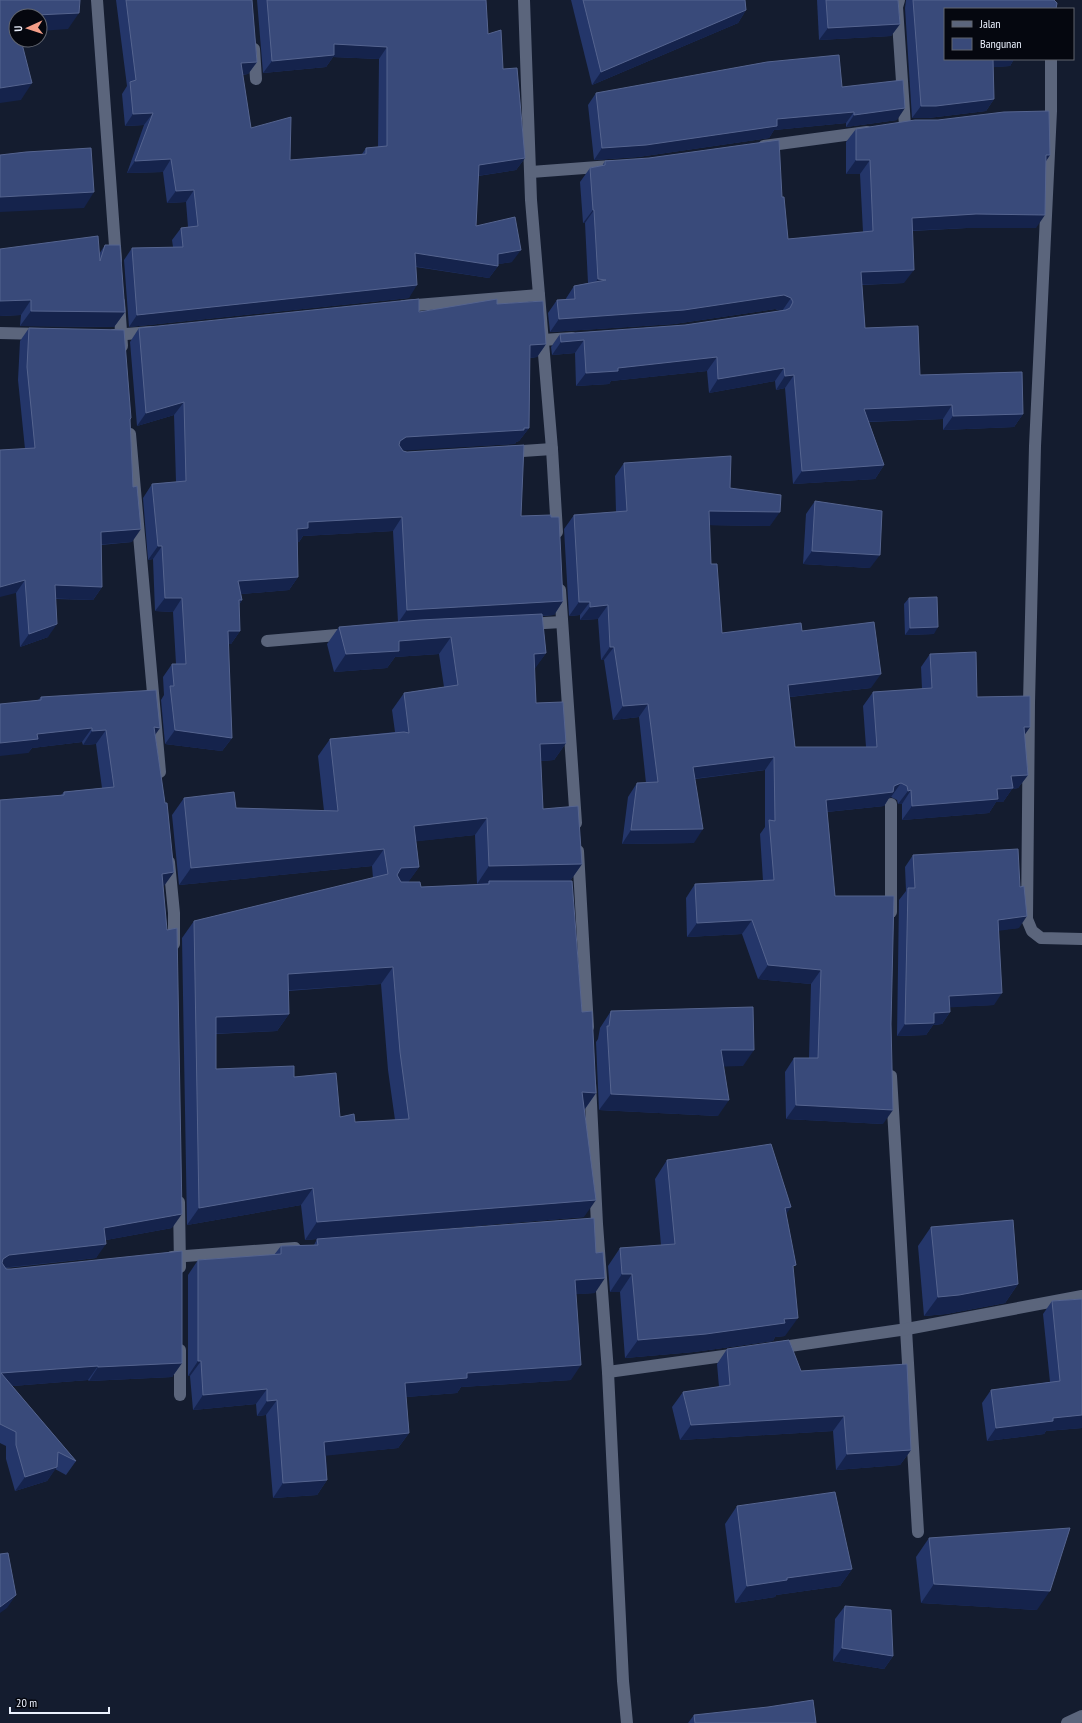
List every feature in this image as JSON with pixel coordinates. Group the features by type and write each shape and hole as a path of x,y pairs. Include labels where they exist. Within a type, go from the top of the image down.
{"street":[{"path":"97,0 117,272"},
{"path":"524,0 530,172 552,449 557,543"},
{"path":"898,0 896,7 901,127 920,126"},
{"path":"253,40 256,79"},
{"path":"1051,60 1051,111 1035,446 1029,703 1027,919 1032,931 1041,938 1082,939"},
{"path":"1036,113 1051,111"},
{"path":"756,147 881,130"},
{"path":"530,172 624,165"},
{"path":"118,288 124,359"},
{"path":"391,307 539,295"},
{"path":"99,335 122,335 161,331"},
{"path":"0,333 53,334"},
{"path":"543,340 582,338"},
{"path":"129,422 149,696 161,781"},
{"path":"497,452 552,449"},
{"path":"559,575 581,890 588,1041"},
{"path":"516,624 562,622"},
{"path":"267,641 361,633"},
{"path":"890,804 891,924"},
{"path":"168,851 174,913 174,953"},
{"path":"565,890 581,890"},
{"path":"891,1066 918,1532"},
{"path":"590,1073 597,1224 608,1372 623,1681 627,1723"},
{"path":"179,1193 180,1280"},
{"path":"583,1225 597,1224"},
{"path":"164,1258 306,1247"},
{"path":"765,1350 906,1329 1082,1296"},
{"path":"180,1341 180,1395"},
{"path":"608,1372 750,1352"},
{"path":"1067,1723 1082,1716"}],"building":[{"path":"0,0 80,0 79,13 48,14 48,8 8,8 8,48 23,48 32,83 0,88"},
{"path":"126,0 252,0 257,62 241,63 251,128 291,117 290,160 366,154 366,148 387,146 387,47 334,44 334,55 272,61 267,0 486,0 488,34 501,30 503,69 517,68 525,158 479,165 476,226 515,217 521,250 498,254 498,266 415,253 417,285 137,315 132,248 183,247 181,228 198,226 194,190 176,191 171,159 135,161 153,113 133,114 130,82 136,80"},
{"path":"583,0 745,0 746,10 601,72"},
{"path":"826,0 898,0 900,24 828,28"},
{"path":"913,0 1054,0 1057,3 1056,8 944,8 944,60 993,60 994,99 936,106 921,106"},
{"path":"839,55 842,87 903,80 905,108 854,115 854,112 777,119 777,126 646,145 602,148 596,93 767,62"},
{"path":"1049,111 1050,155 1046,155 1045,215 976,214 912,218 914,270 861,272 865,328 918,326 920,375 1022,372 1023,414 953,416 952,405 864,409 884,465 802,471 794,375 785,376 784,368 718,379 717,357 618,368 618,371 586,373 584,340 561,342 560,334 685,325 786,310 790,308 793,302 791,298 784,295 684,310 559,319 557,300 575,299 574,286 606,280 598,279 590,168 605,165 605,161 649,158 779,140 782,197 784,197 788,239 873,231 870,160 856,160 856,129 915,120 938,120 1004,112"},
{"path":"91,148 94,192 0,197 0,155"},
{"path":"98,236 100,261 105,245 120,245 125,312 31,311 31,300 0,301 0,249"},
{"path":"419,299 419,312 497,299 497,304 543,301 546,344 530,345 529,428 524,428 524,430 406,437 400,441 399,445 403,451 407,452 524,445 521,516 551,515 551,517 559,517 563,601 407,610 402,517 308,522 308,528 297,529 298,577 238,581 242,600 239,600 240,631 228,631 232,738 175,730 170,686 174,686 172,664 186,664 182,598 165,598 162,546 158,546 152,484 186,481 184,402 146,413 139,328"},
{"path":"29,328 124,330 131,418 133,487 137,486 141,529 101,532 102,587 55,585 57,624 29,634 25,580 0,587 0,450 35,448 27,367"},
{"path":"731,456 730,488 781,495 780,512 709,511 711,564 717,564 722,633 801,623 802,631 874,622 881,674 788,685 795,747 877,747 873,692 932,688 930,654 976,652 977,697 1030,696 1030,727 1024,727 1028,775 1011,776 1013,788 997,789 998,799 912,806 911,790 908,791 907,786 901,783 894,786 893,792 826,800 835,896 894,896 891,1024 893,1110 796,1105 794,1058 818,1058 821,970 768,965 752,920 697,923 695,884 774,880 769,820 775,821 774,757 693,767 703,829 631,830 637,783 658,782 648,704 623,706 614,647 610,647 608,605 590,607 590,602 579,602 574,515 627,511 624,463"},
{"path":"815,501 882,511 880,555 812,551"},
{"path":"937,597 938,627 910,628 909,598"},
{"path":"542,614 546,653 534,654 536,703 563,702 566,743 540,744 543,809 578,806 582,864 489,866 487,818 414,826 419,867 401,868 397,875 401,882 420,882 421,887 489,884 489,881 572,881 582,1012 592,1011 596,1093 582,1092 596,1200 317,1222 313,1188 199,1208 194,921 388,874 384,849 191,868 184,798 234,792 236,808 338,811 330,739 404,732 409,733 404,693 458,685 451,637 399,641 399,651 346,654 339,627 420,620","holes":["393,967 400,1052 409,1119 355,1122 354,1114 340,1117 336,1073 294,1077 294,1066 216,1069 216,1017 289,1014 288,974"]},
{"path":"156,690 160,728 154,727 165,803 167,803 174,872 162,874 167,930 177,928 182,1214 104,1228 106,1244 9,1255 3,1259 2,1263 6,1269 11,1269 182,1251 182,1363 98,1366 1,1373 76,1461 58,1452 57,1467 25,1477 16,1445 16,1432 0,1424 0,800 64,795 64,792 114,787 106,730 92,731 92,728 37,734 38,739 0,743 0,704 41,700 41,697"},
{"path":"1018,849 1020,887 1024,886 1027,916 998,920 1002,993 949,996 950,1012 934,1013 934,1023 905,1024 908,888 915,888 913,855"},
{"path":"753,1007 754,1050 721,1050 729,1100 611,1094 607,1026 609,1026 611,1011"},
{"path":"771,1144 791,1207 785,1208 796,1265 793,1266 798,1318 784,1319 785,1323 706,1334 638,1340 632,1274 622,1274 620,1248 675,1244 667,1160"},
{"path":"594,1218 596,1253 603,1252 605,1278 575,1280 581,1365 467,1373 467,1378 405,1383 409,1433 324,1442 327,1480 283,1483 277,1400 267,1401 267,1389 203,1395 201,1361 198,1361 198,1260 281,1254 281,1246 318,1245 317,1239"},
{"path":"1013,1220 1018,1284 959,1295 938,1297 931,1227"},
{"path":"1082,1299 1082,1415 1053,1418 1053,1421 996,1428 991,1390 1060,1381 1052,1301"},
{"path":"789,1340 801,1371 907,1364 911,1450 847,1454 844,1416 691,1425 683,1392 730,1385 727,1349"},
{"path":"835,1492 852,1569 787,1578 787,1580 747,1586 737,1506"},
{"path":"1070,1528 1050,1591 934,1584 929,1538"},
{"path":"8,1553 16,1595 0,1607 0,1554"},
{"path":"845,1606 891,1610 893,1656 842,1648"},
{"path":"813,1700 816,1723 695,1723 694,1715 768,1707"}]}
